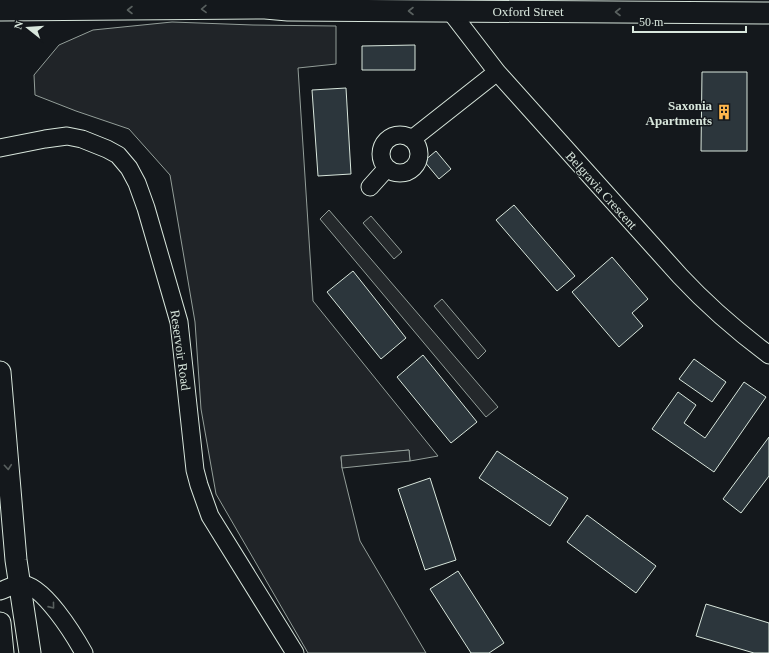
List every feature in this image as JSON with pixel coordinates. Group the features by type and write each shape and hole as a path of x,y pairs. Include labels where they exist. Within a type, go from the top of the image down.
{"main road":[{"name":"Oxford Street","path":"0,10 265,4 288,10 769,13"},
{"path":"0,372 16,560 21,584 30,653"},
{"path":"0,624 3,653"}],"street":[{"name":"Belgravia Crescent","path":"450,11 497,72 689,285 727,322 769,354"},
{"path":"412,139 497,72"},
{"path":"402,135 412,139 416,144 420,156 415,167 410,171 398,173 387,168 381,152 386,142 396,136 402,135"},
{"name":"Reservoir Road","path":"0,148 45,138 67,136 82,139 108,149 118,155 129,168 137,183 146,208 179,322 195,470 199,485 210,516 295,653"},
{"path":"370,187 387,168"},
{"path":"0,591 21,584 34,588 46,599 58,614 84,653"}],"shaded area":[{"path":"172,22 336,26 336,64 298,68 313,301 438,456 410,461 409,450 341,457 342,468 360,541 426,653 308,653 216,494 201,409 195,322 170,175 129,129 35,95 34,75 59,45 93,30"},
{"path":"329,210 498,407 486,417 320,219"},
{"path":"371,216 402,252 394,259 363,223"},
{"path":"442,299 486,351 478,359 434,306"},
{"path":"409,450 410,461 342,468 341,456"}],"building":[{"path":"415,45 415,70 362,70 362,46"},
{"name":"Saxonia Apartments","path":"702,72 747,72 747,151 701,151"},
{"path":"346,88 351,174 318,176 312,90"},
{"path":"436,151 451,169 439,179 424,161"},
{"path":"514,205 575,276 557,291 496,220"},
{"path":"612,257 648,299 632,313 643,326 619,347 572,292"},
{"path":"353,271 406,338 381,359 327,292"},
{"path":"423,355 477,422 451,443 397,377"},
{"path":"694,359 726,382 712,402 679,379"},
{"path":"744,382 766,397 714,472 652,429 678,392 696,405 684,423 705,438"},
{"path":"769,437 769,476 741,513 723,499"},
{"path":"497,451 568,498 550,526 479,478"},
{"path":"430,478 456,560 425,570 398,489"},
{"path":"587,515 656,566 636,593 567,542"},
{"path":"458,571 504,643 489,653 471,653 430,589"},
{"path":"706,604 769,623 769,653 754,653 696,636"}],"place":[{"name":"Saxonia Apartments","path":"724,112"}]}
